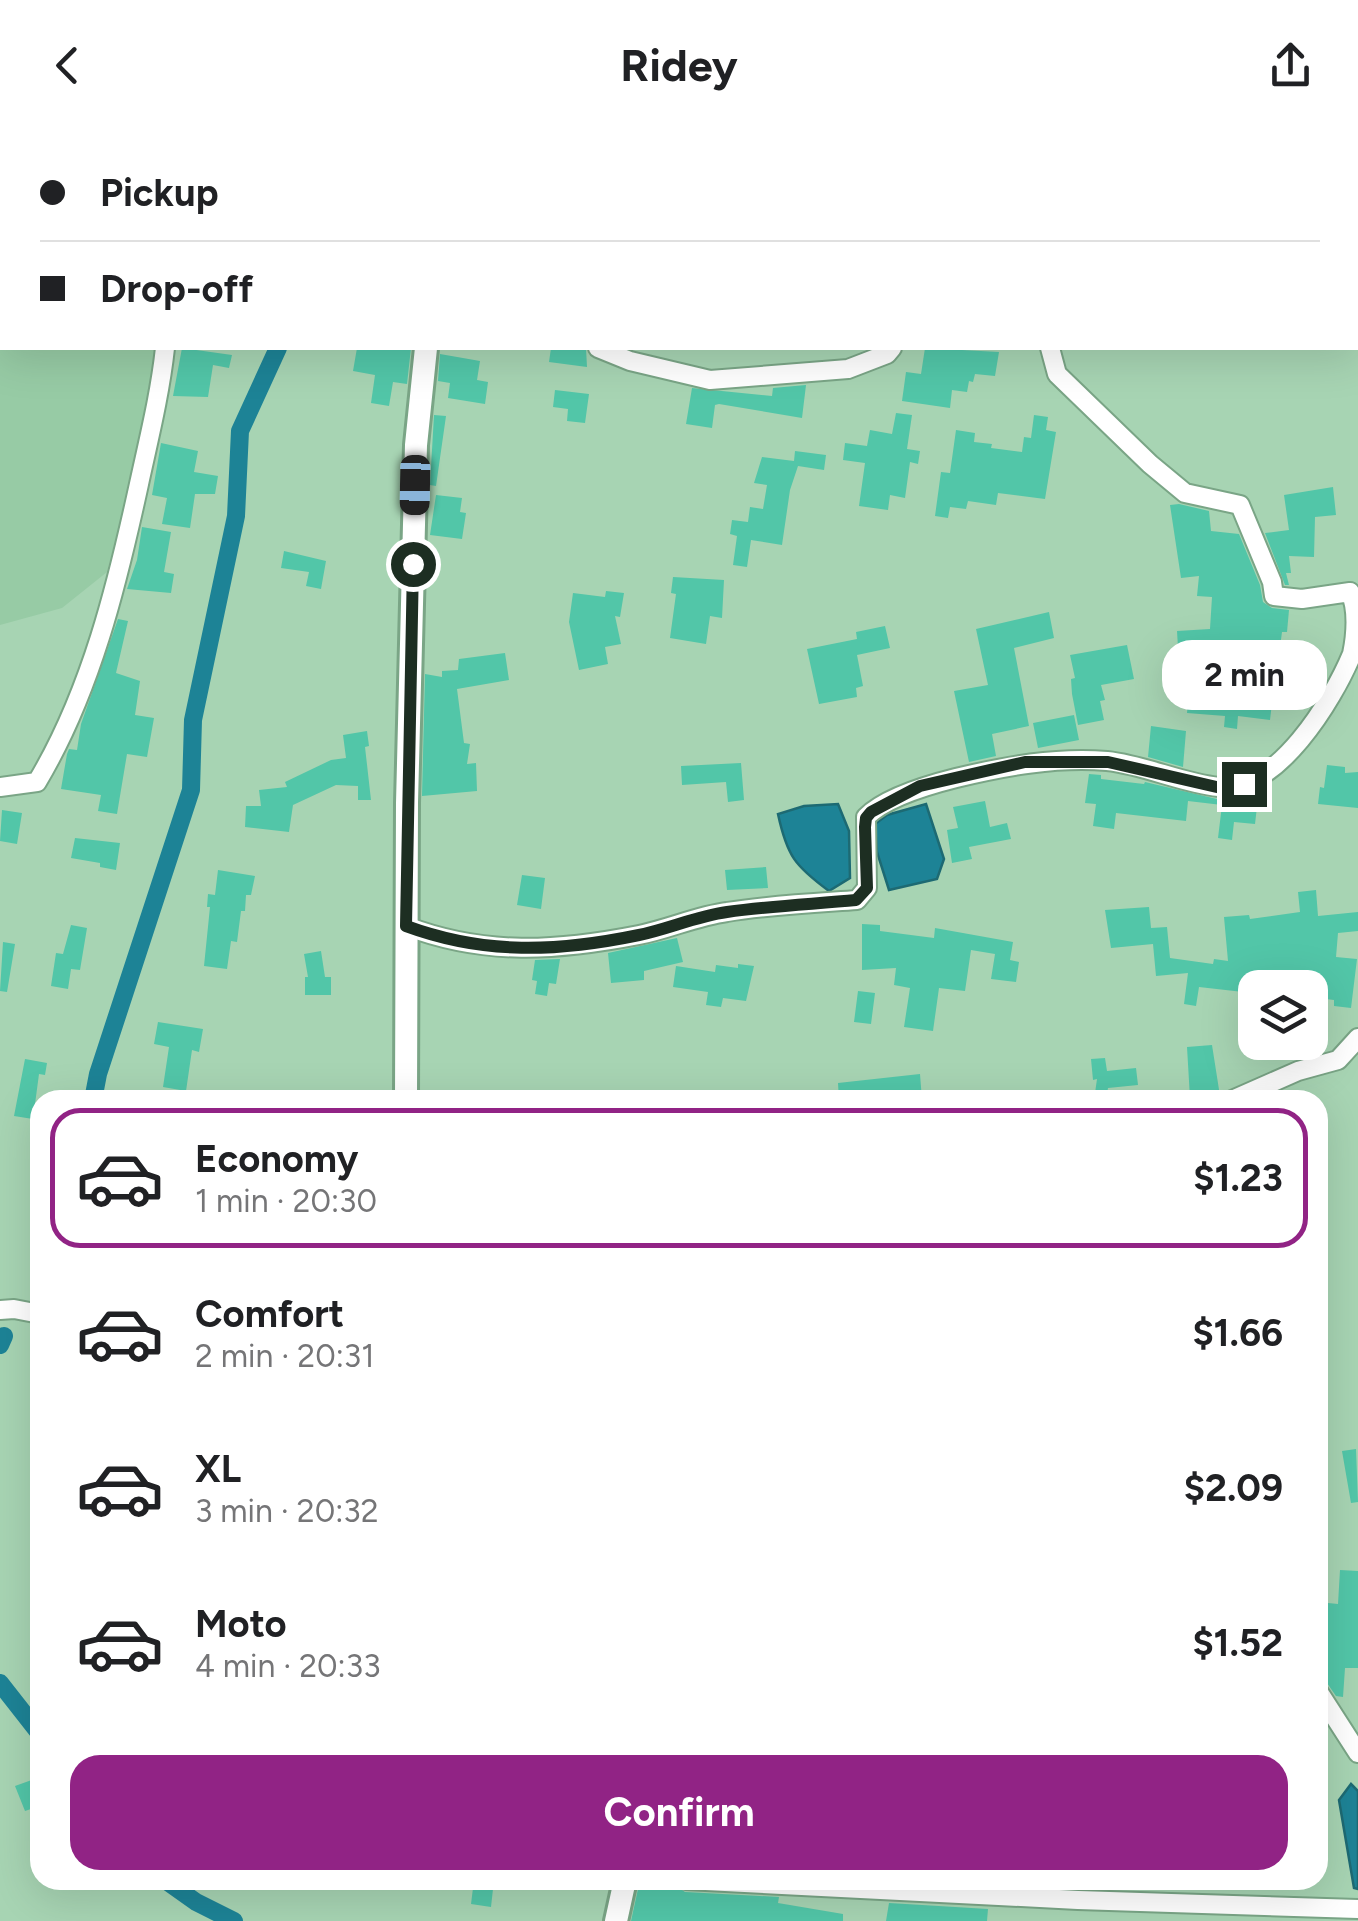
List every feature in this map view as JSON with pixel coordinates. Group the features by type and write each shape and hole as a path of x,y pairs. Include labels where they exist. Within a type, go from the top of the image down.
{"main road":[{"path":"406,1090 416,445 426,350"},
{"path":"616,1921 623,1890"}],"street":[{"path":"0,788 37,782 57,748 94,654 126,542 165,350"},
{"path":"603,350 710,380 848,369 890,350"},
{"path":"406,926 442,939 493,949 554,946 638,935 725,912 856,900 867,888 866,818 920,786 1025,762 1108,762 1221,788 1267,774 1312,724 1355,654 1355,600 1350,592 1302,599 1274,596 1272,582 1240,505 1184,493 1057,374 1051,350"},
{"path":"1256,1090 1338,1060 1358,1038"},
{"path":"0,1310 30,1312"},
{"path":"1328,1706 1358,1753"},
{"path":"882,1890 1358,1909"}],"shaded area":[{"path":"0,350 156,350 144,432 107,572 62,608 0,625"}],"water":[{"path":"838,804 849,831 850,878 829,891 794,859 778,814 804,806"},
{"path":"926,804 944,859 937,879 889,890 877,852 875,824 887,815"},
{"path":"1351,1784 1358,1791 1358,1889 1354,1888 1339,1800"}],"building":[{"path":"182,350 232,355 229,368 213,365 208,397 173,396"},
{"path":"357,350 411,350 407,384 393,382 389,406 371,403 375,375 353,371"},
{"path":"551,350 586,350 587,367 549,362"},
{"path":"925,350 999,352 995,376 975,374 967,392 952,390 950,408 902,401 906,372 921,374"},
{"path":"440,354 480,361 477,380 488,382 485,404 448,398 450,383 438,381"},
{"path":"806,385 802,418 719,404 715,405 712,428 686,424 692,388 772,396 773,388"},
{"path":"555,390 589,394 585,423 567,421 568,409 553,407"},
{"path":"896,413 912,415 907,449 920,451 918,464 910,462 905,498 890,495 888,510 859,506 865,463 843,460 845,443 867,446 870,430 892,434"},
{"path":"434,415 446,416 436,486 430,485"},
{"path":"1034,415 1048,417 1046,430 1056,432 1045,499 998,493 996,505 968,501 966,509 950,507 948,518 935,516 941,472 950,473 956,430 975,433 974,442 992,444 991,448 1022,452 1024,437 1031,438"},
{"path":"161,443 198,451 194,472 218,476 215,494 195,494 190,528 162,524 167,498 152,495"},
{"path":"795,451 826,455 824,470 798,466 790,490 782,545 751,540 747,567 733,565 737,536 730,534 732,520 748,522 750,507 763,509 767,485 754,483 762,457 794,461"},
{"path":"1333,487 1336,515 1315,517 1314,557 1289,556 1291,573 1286,573 1289,585 1285,585 1265,533 1289,530 1284,495"},
{"path":"436,495 462,498 460,512 466,513 462,539 430,535"},
{"path":"1170,505 1209,511 1211,531 1239,534 1263,602 1272,608 1289,610 1277,670 1284,671 1279,704 1272,703 1270,720 1238,716 1237,729 1224,727 1225,716 1187,713 1190,679 1186,680 1184,663 1179,664 1177,631 1210,629 1212,597 1197,596 1199,576 1181,578"},
{"path":"142,527 171,532 164,572 174,574 171,593 127,589"},
{"path":"284,551 326,561 321,589 306,586 309,572 281,568"},
{"path":"673,577 724,580 722,618 710,616 706,644 670,638 676,594 671,593"},
{"path":"606,591 624,593 620,617 615,616 621,644 605,647 608,664 579,670 569,622 573,593 605,597"},
{"path":"1049,612 1054,638 1014,648 1029,726 992,734 996,756 969,762 954,691 988,685 976,629"},
{"path":"118,619 128,621 116,673 140,681 135,715 154,718 147,757 127,754 117,814 98,811 101,795 61,789 67,754 69,749 77,750 81,724"},
{"path":"885,626 890,648 857,655 863,686 856,688 857,697 819,704 807,649 857,639 856,632"},
{"path":"1127,645 1134,679 1101,685 1104,720 1078,725 1070,655"},
{"path":"505,653 509,680 457,689 464,743 470,744 467,764 476,763 477,791 422,796 425,674 442,677 442,671 458,670 459,659"},
{"path":"1074,715 1079,740 1038,748 1033,723"},
{"path":"1151,726 1186,731 1183,767 1148,757"},
{"path":"367,731 371,800 358,800 358,786 336,785 293,805 289,832 245,827 246,806 261,806 259,790 287,787 285,782 331,760 346,758 343,735"},
{"path":"741,763 744,800 728,802 726,782 682,785 681,766"},
{"path":"1327,765 1345,767 1345,773 1358,772 1358,808 1318,804"},
{"path":"1089,774 1217,799 1258,798 1255,824 1234,822 1232,840 1218,838 1222,805 1188,801 1186,821 1116,813 1114,829 1093,826 1096,804 1085,803"},
{"path":"985,801 990,827 1007,823 1011,839 969,847 972,859 952,863 947,830 958,828 953,807"},
{"path":"2,810 22,813 17,844 0,841"},
{"path":"75,838 120,843 116,870 71,858"},
{"path":"766,867 768,888 727,890 725,870"},
{"path":"218,870 255,876 251,895 246,895 245,911 241,911 237,942 231,941 227,969 204,966 208,894 215,895"},
{"path":"522,875 545,878 541,909 517,905"},
{"path":"1316,890 1318,916 1358,912 1358,931 1338,933 1336,957 1357,959 1351,1008 1334,1006 1334,1000 1328,999 1328,970 1238,970 1238,991 1199,987 1196,1006 1184,1004 1188,973 1156,976 1153,944 1111,948 1105,910 1149,907 1151,928 1167,927 1170,958 1213,964 1214,959 1228,961 1224,917 1249,915 1250,919 1300,912 1298,892"},
{"path":"862,924 880,925 880,931 934,938 935,928 1013,942 1010,960 1019,962 1016,982 991,979 995,954 971,950 965,991 939,988 933,1031 904,1027 910,988 894,985 896,968 862,970"},
{"path":"71,925 87,928 80,970 71,969 68,989 51,986 56,953 63,954"},
{"path":"677,938 683,962 644,971 644,980 611,983 608,953"},
{"path":"3,942 15,944 7,992 0,991"},
{"path":"321,951 325,977 331,977 331,995 305,995 308,977 304,954"},
{"path":"560,959 556,984 549,983 547,996 535,994 535,960"},
{"path":"738,964 754,966 746,1001 723,998 721,1007 706,1005 708,992 673,987 676,966 715,972 716,965 738,968"},
{"path":"858,991 875,993 871,1024 854,1022"},
{"path":"158,1022 203,1029 199,1052 192,1050 186,1090 163,1087 169,1047 154,1044"},
{"path":"1212,1045 1219,1090 1190,1090 1187,1047"},
{"path":"1105,1058 1107,1071 1136,1068 1138,1085 1095,1090 1097,1079 1093,1080 1091,1059"},
{"path":"25,1059 47,1063 45,1075 39,1074 37,1090 30,1090 30,1119 14,1116"},
{"path":"920,1074 921,1090 838,1090 838,1083"},
{"path":"1356,1449 1358,1502 1351,1503 1342,1451"},
{"path":"1340,1570 1358,1571 1358,1668 1345,1668 1343,1697 1336,1696 1328,1684 1328,1603 1338,1604"},
{"path":"30,1781 30,1809 25,1811 15,1786"},
{"path":"473,1890 493,1890 491,1907 471,1904"},
{"path":"638,1890 779,1897 778,1903 843,1914 843,1921 631,1921"},
{"path":"889,1903 988,1909 987,1921 886,1921"}],"waterway":[{"path":"95,1090 191,790 193,720 236,516 240,431 277,350"},
{"path":"0,1345 4,1336"},
{"path":"0,1683 30,1721"},
{"path":"179,1890 234,1921"}],"route":[{"path":"413,564 406,926 442,939 493,949 554,946 638,935 725,912 856,900 863,897 867,888 865,827 871,812 920,786 1025,762 1108,762 1221,788 1244,784"}]}
